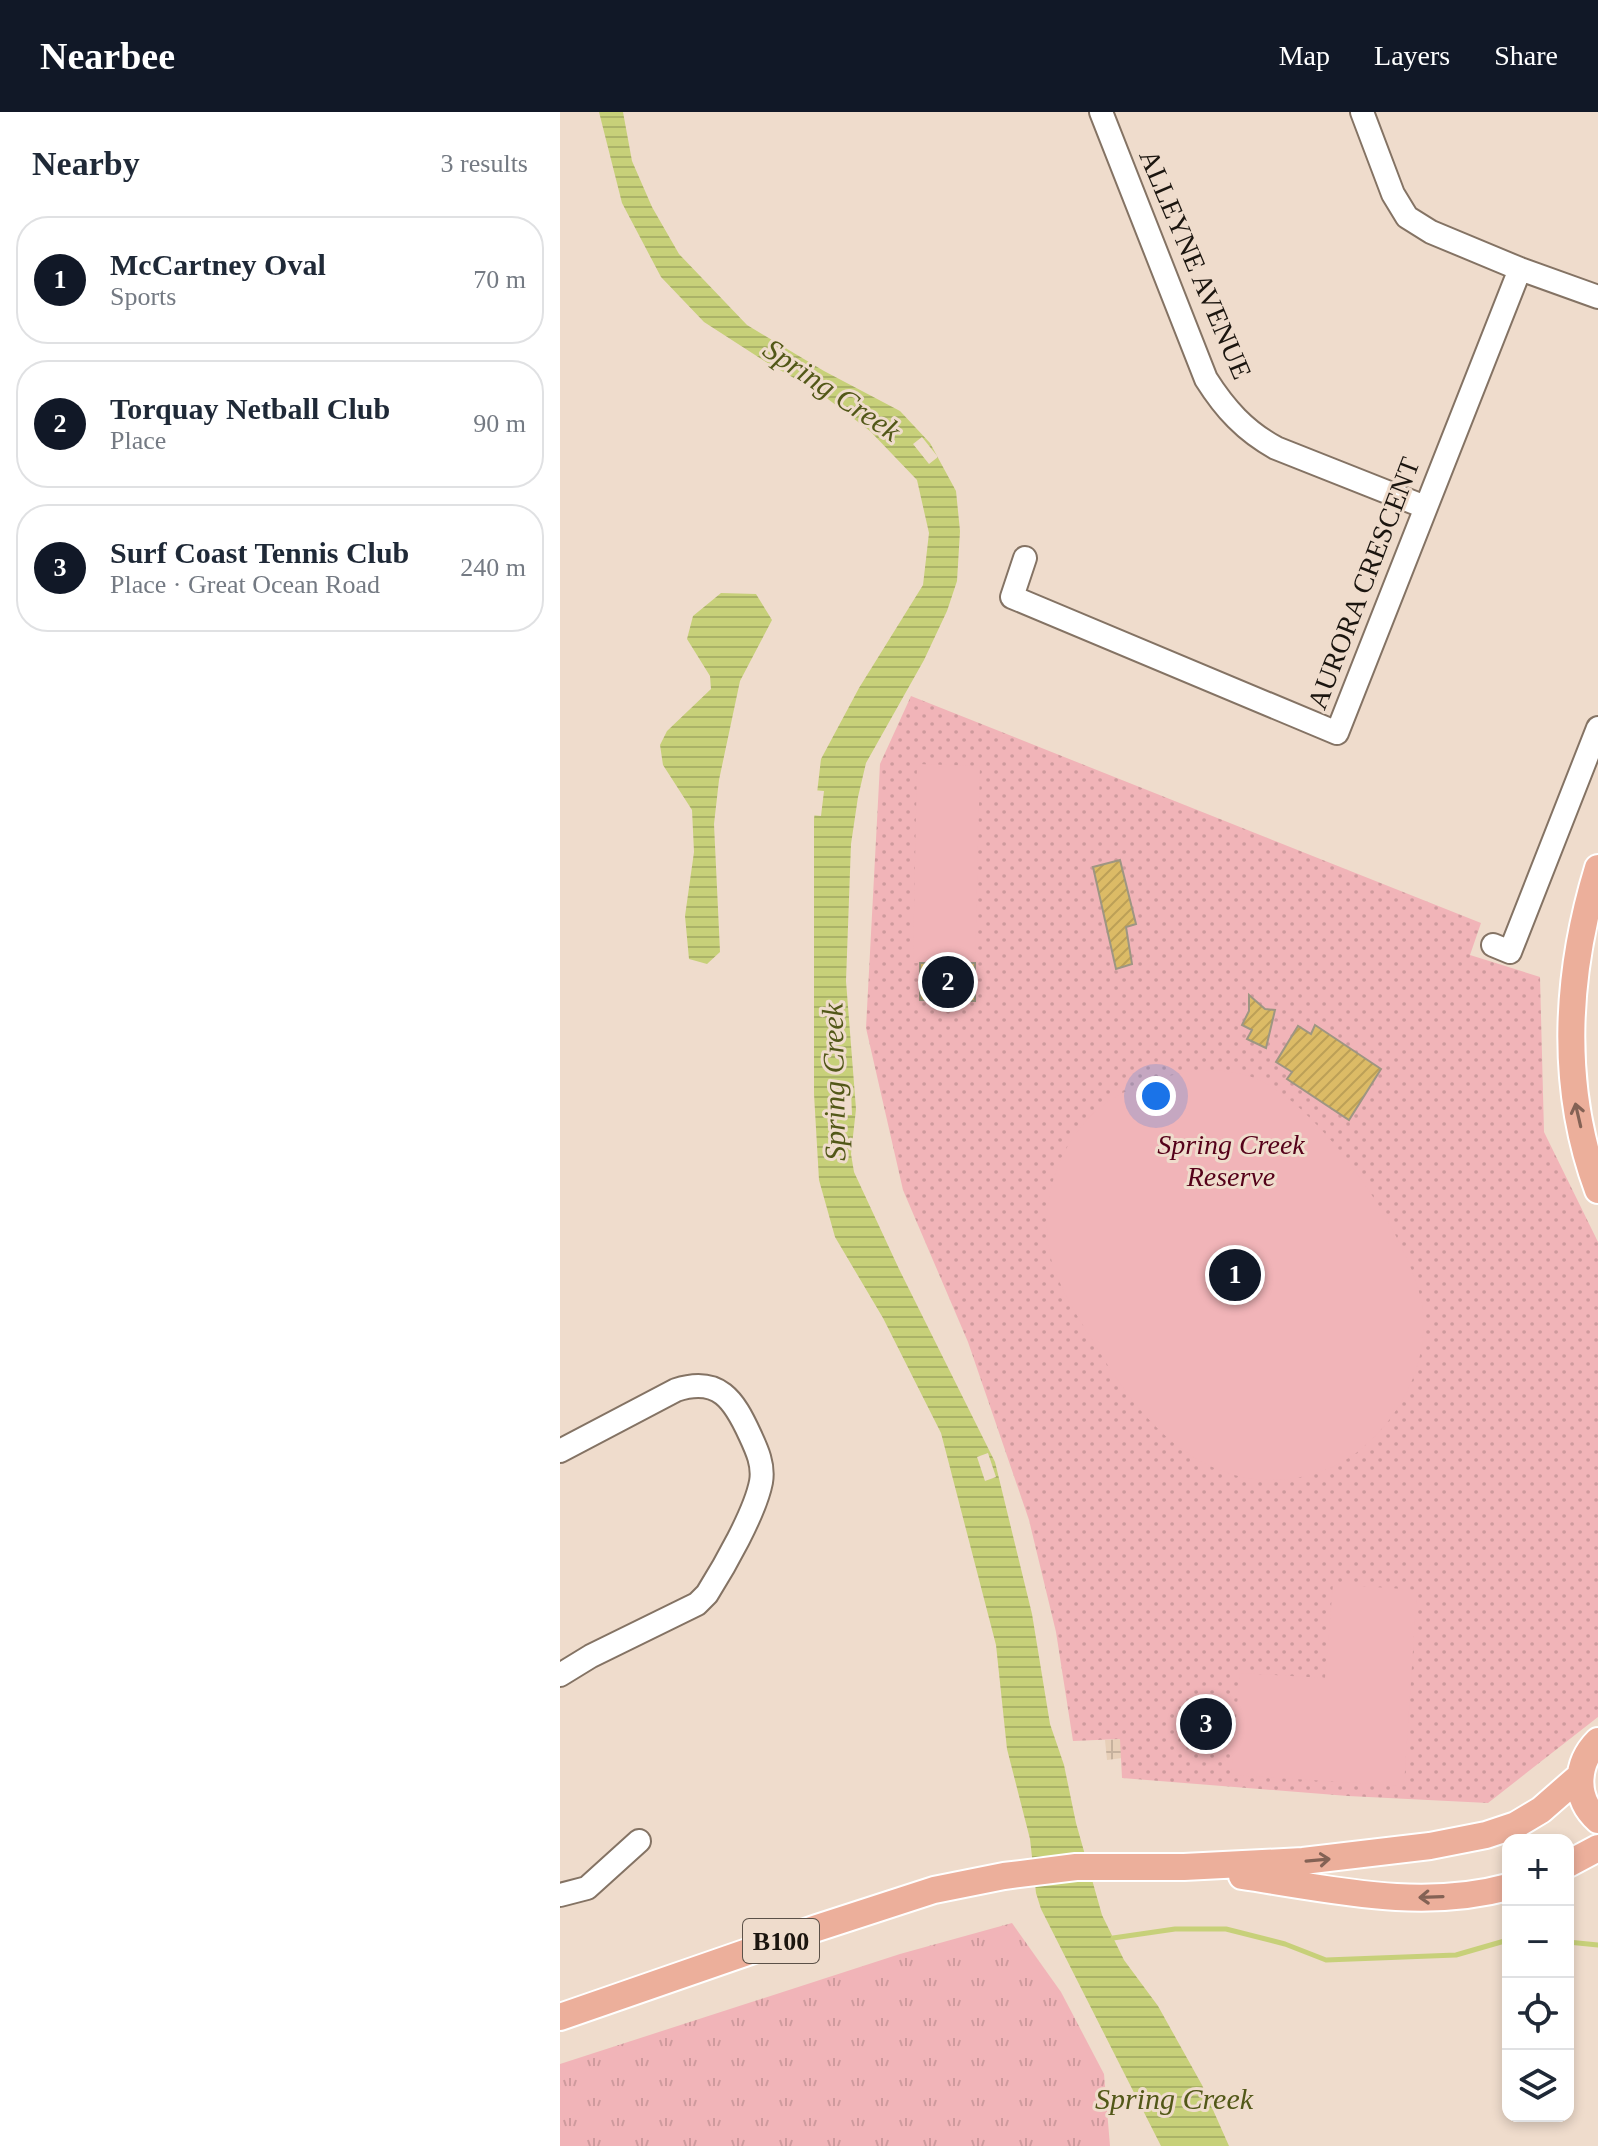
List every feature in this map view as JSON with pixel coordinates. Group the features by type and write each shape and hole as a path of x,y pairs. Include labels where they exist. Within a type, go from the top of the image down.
{"main road":[{"path":"1598,868 1586,909 1575,969 1570,1055 1574,1098 1598,1190"},
{"name":"B100","path":"560,2017 934,1890 1004,1876 1103,1866 1184,1867 1328,1859 1430,1846 1486,1835 1526,1820 1580,1776 1587,1754 1598,1741"},
{"path":"1580,1776 1585,1803 1598,1820"},
{"path":"1574,1861 1598,1848"},
{"name":"B100","path":"1184,1867 1390,1897 1464,1895 1502,1888"}],"street":[{"name":"ALLEYNE AVENUE","path":"1101,112 1206,379 1222,403 1255,436 1276,448 1425,507"},
{"path":"1362,112 1393,194 1407,217 1431,232 1598,297"},
{"name":"AURORA CRESCENT","path":"1025,558 1012,597 1337,733 1520,269"},
{"path":"1509,952 1598,728"},
{"path":"560,1451 676,1390 704,1386 718,1390 739,1410 759,1455 761,1469 761,1483 753,1507 707,1594 697,1604 591,1656 560,1675"},
{"path":"560,1895 587,1888 639,1841"}],"shaded area":[{"path":"1121,1739 1122,1758 1107,1760 1105,1740"}],"green space":[{"name":"Spring Creek Reserve","path":"911,696 1481,923 1470,955 1540,977 1544,1132 1598,1242 1598,1717 1488,1803 1348,1796 1122,1778 1120,1739 1073,1741 1056,1632 1029,1520 968,1342 903,1190 866,1028 880,764"},
{"path":"917,764 980,766 975,963 913,963"},
{"path":"1197,1070 1242,1074 1257,1079 1282,1094 1308,1116 1334,1144 1382,1211 1414,1277 1422,1305 1423,1340 1408,1390 1389,1420 1369,1443 1349,1458 1315,1474 1289,1479 1256,1479 1226,1472 1199,1460 1174,1443 1151,1422 1113,1373 1072,1307 1053,1266 1047,1218 1050,1194 1056,1170 1080,1127 1097,1110 1126,1091"},
{"path":"1333,1584 1417,1590 1404,1786 1231,1775 1240,1673 1325,1678"},
{"path":"1012,1923 1061,1992 1104,2074 1110,2146 560,2146 560,2064 900,1954"}],"water":[{"name":"Spring Creek","path":"599,112 623,112 632,161 652,207 679,254 747,325 900,411 930,443 956,491 960,531 957,581 924,660 866,763 858,797 851,844 846,981 856,1109 851,1154 854,1172 899,1269 995,1462 1032,1614 1050,1724 1064,1765 1076,1823 1102,1915 1124,1960 1158,2006 1202,2085 1229,2146 1161,2146 1041,1909 1036,1893 1030,1839 1007,1749 996,1645 941,1433 883,1318 835,1237 819,1180 814,1094 814,819 821,759 859,688 923,585 929,533 917,480 870,431 820,393 704,322 661,277 622,203"},
{"path":"721,593 756,594 772,620 740,681 719,780 714,824 720,952 707,964 689,959 685,916 694,852 692,810 663,765 660,745 667,731 711,689 710,676 687,639 693,616"}],"pier":[{"path":"922,437 938,457 929,464 913,444"},
{"path":"813,790 824,791 821,816 810,815"},
{"path":"840,1090 851,1090 852,1115 840,1115"},
{"path":"988,1453 996,1477 985,1481 977,1457"}],"building":[{"path":"1120,860 1136,924 1126,927 1132,964 1116,969 1093,867"},
{"path":"920,963 975,963 975,1001 920,1000"},
{"path":"1249,995 1265,1009 1275,1010 1266,1048 1247,1039 1252,1030 1242,1025 1249,1011"},
{"path":"1315,1025 1381,1069 1349,1120 1287,1079 1292,1072 1276,1062 1298,1026 1311,1034"},
{"path":"1195,1707 1219,1709 1216,1742 1194,1740"}],"waterway":[{"path":"1113,1938 1175,1929 1226,1929 1285,1944 1326,1960 1456,1955 1502,1942"},
{"path":"1574,1943 1598,1945"}],"place":[{"name":"Torquay Netball Club","path":"948,982"},
{"name":"McCartney Oval","path":"1235,1275"},
{"name":"Surf Coast Tennis Club","path":"1206,1724"}]}
